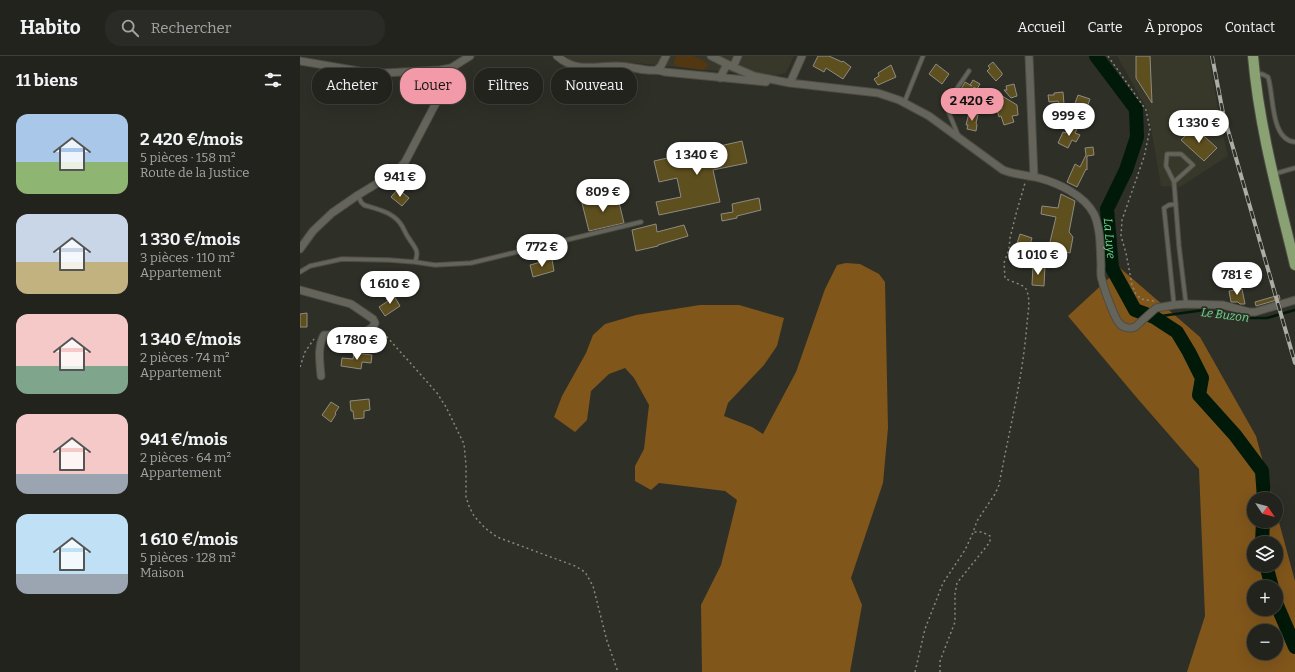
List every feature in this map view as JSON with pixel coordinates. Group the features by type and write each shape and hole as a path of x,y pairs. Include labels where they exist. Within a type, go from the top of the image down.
{"main road":[{"path":"1253,56 1260,115 1295,264"}],"street":[{"path":"451,68 470,56"},
{"path":"557,56 568,64 586,68 616,66 649,70 658,69 665,72 753,82 790,83"},
{"path":"658,69 666,56"},
{"path":"711,56 754,76 790,83 878,93 904,103 929,116 1003,170 1014,174 1046,180 1059,185 1078,196 1089,206 1098,226 1100,240 1101,279 1110,305 1119,323 1123,326 1131,328 1136,327 1156,308 1174,305 1223,305 1249,312 1261,311 1295,300"},
{"path":"720,78 738,56"},
{"path":"790,83 802,56"},
{"path":"1029,56 1030,177"},
{"path":"300,60 370,73 400,72"},
{"path":"300,249 313,231 332,214 358,195 396,172 406,162 436,104"},
{"path":"300,290 351,304 373,319 375,323 368,331 324,335 319,355 321,376"}],"lane":[{"path":"904,103 923,56"},
{"path":"958,136 947,108 951,97 969,71"},
{"path":"1255,75 1262,74 1268,77 1273,109 1279,130 1284,137 1295,142"},
{"path":"1174,182 1193,164 1180,154 1167,154 1166,166 1174,182 1179,246 1186,304"},
{"path":"1273,174 1295,168"},
{"path":"358,195 364,205 389,213 399,222 415,246 418,256 415,262"},
{"path":"1174,305 1164,208 1169,205 1176,204"},
{"path":"300,272 310,266 342,260 389,260 435,264 471,263 641,222"}],"path":[{"path":"1108,56 1146,110 1150,129 1144,157 1122,220 1121,236 1132,285 1136,294 1141,299 1156,301"},
{"path":"916,672 925,629 943,583 965,550 974,532 977,521 995,494 998,485 1023,365 1029,303 1026,289 1020,284 1011,282 1005,278 1004,263 1009,249 1013,226 1030,177"},
{"path":"375,323 437,393 446,406 464,444 466,465 466,497 474,516 485,528 497,537 574,566 585,572 593,586 607,640 618,672"},
{"path":"300,367 305,352 314,338 324,335"},
{"path":"940,672 940,661 955,622 955,594 957,583 990,542 990,536 982,532 974,532"}],"shaded area":[{"path":"565,56 794,56 786,73 772,76 635,63 580,63 570,60"},
{"path":"677,56 693,56 707,63 708,65 703,70 675,66 674,62"},
{"path":"1117,56 1209,56 1220,122 1228,156 1180,187 1161,186 1148,111"},
{"path":"846,263 860,264 879,274 885,282 888,428 883,483 851,578 862,605 850,672 702,672 701,605 721,565 737,500 725,491 659,483 651,490 635,481 635,466 644,449 649,405 634,378 625,368 609,374 591,391 587,420 575,432 554,417 562,396 586,353 593,335 605,324 636,315 700,305 739,305 784,318 777,346 764,365 728,403 724,416 752,427 763,434 796,372 825,289 837,265"},
{"path":"1120,268 1200,337 1256,436 1271,492 1247,492 1247,528 1281,528 1283,536 1247,536 1247,572 1283,572 1283,537 1295,581 1295,672 1187,672 1205,616 1199,469 1068,316"}],"building":[{"path":"818,56 829,56 842,62 843,61 851,67 843,79 826,68 824,72 813,66"},
{"path":"1136,56 1150,56 1152,103 1136,78"},
{"path":"993,62 1002,73 996,81 987,71 990,68 988,66"},
{"path":"936,64 949,74 942,84 929,74"},
{"path":"891,65 896,77 878,85 874,79 879,76 878,73"},
{"path":"973,80 980,84 977,89 974,87 962,107 954,102 965,82 970,85"},
{"path":"1014,84 1017,96 1011,98 1004,90 1007,90 1006,86"},
{"path":"1063,92 1064,104 1059,105 1058,101 1049,102 1048,95"},
{"path":"999,94 1017,105 1018,115 1012,116 1014,122 1004,125 1001,116 999,117 997,110 1002,109"},
{"path":"1078,95 1090,99 1086,110 1074,106"},
{"path":"969,113 978,115 976,131 967,129 968,125 966,125"},
{"path":"1069,126 1077,129 1075,133 1080,135 1076,142 1072,140 1068,148 1058,143 1063,132 1066,133"},
{"path":"1194,127 1217,148 1204,161 1181,140"},
{"path":"742,141 747,163 713,170 720,202 659,215 656,202 681,197 677,178 659,182 654,161"},
{"path":"1093,147 1094,155 1087,156 1087,170 1086,169 1077,187 1067,182 1075,164 1080,167 1086,155 1085,148"},
{"path":"398,189 409,198 402,206 391,197"},
{"path":"617,194 624,223 589,231 582,203"},
{"path":"1061,194 1075,201 1069,232 1073,237 1070,253 1061,251 1060,256 1050,254 1050,242 1056,217 1041,214 1042,206 1058,208"},
{"path":"759,198 761,210 722,221 721,214 733,212 732,204"},
{"path":"656,224 657,232 684,225 688,236 658,246 636,251 632,230"},
{"path":"1020,234 1032,238 1026,257 1014,253"},
{"path":"552,259 554,271 533,277 530,265"},
{"path":"1033,265 1045,266 1044,286 1032,285"},
{"path":"1242,289 1245,304 1231,302 1229,291"},
{"path":"393,294 400,306 385,316 379,307 388,301 386,299"},
{"path":"1279,295 1280,299 1256,306 1255,302"},
{"path":"307,313 307,327 300,327 300,314"},
{"path":"354,353 372,355 371,363 362,362 361,369 341,366 342,358 353,359"},
{"path":"369,399 370,410 364,411 364,418 354,419 350,401"},
{"path":"331,402 339,407 331,422 322,415"}],"waterway":[{"name":"La Luye","path":"1096,56 1136,109 1137,137 1126,170 1107,209 1112,268 1135,310 1154,317 1177,332 1202,378 1199,395 1235,435 1262,471 1264,492"},
{"name":"Le Buzon","path":"1154,317 1204,310 1240,318 1267,318 1295,310"},
{"name":"La Luye","path":"1262,536 1263,528"},
{"name":"La Luye","path":"1268,572 1270,580"},
{"name":"La Luye","path":"1282,616 1295,647"}],"railway":[{"path":"1212,56 1223,113 1295,363"}]}
